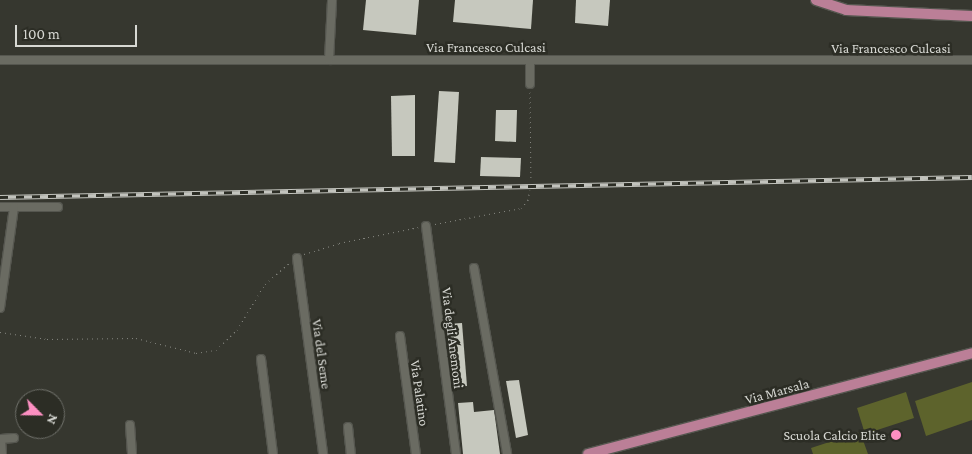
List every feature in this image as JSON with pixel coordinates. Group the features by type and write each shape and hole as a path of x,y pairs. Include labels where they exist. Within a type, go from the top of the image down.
{"main road":[{"path":"816,0 833,7 860,11 972,16"},
{"name":"Via Marsala","path":"588,454 972,353"}],"street":[{"path":"329,60 332,0"},
{"name":"Via Francesco Culcasi","path":"0,60 972,60"},
{"path":"530,60 530,84"},
{"path":"0,207 58,207"},
{"path":"0,308 14,207"},
{"name":"Via degli Anemoni","path":"426,226 456,454"},
{"name":"Via del Seme","path":"296,258 322,454"},
{"path":"474,268 507,454"},
{"name":"Via Palatino","path":"400,336 416,454"},
{"path":"261,359 272,454"},
{"path":"130,425 132,454"},
{"path":"348,427 350,454"},
{"path":"2,454 1,439 14,438"}],"path":[{"path":"530,84 531,182"},
{"path":"0,332 47,339 136,338 196,353 216,350 237,330 266,284 296,258 339,243 521,208 528,200 530,190"}],"green space":[{"path":"972,382 972,420 926,436 915,401"},
{"path":"906,392 914,418 865,434 857,408"},
{"path":"860,432 868,454 813,454 811,448"}],"building":[{"path":"366,0 419,0 416,35 363,30"},
{"path":"455,0 533,0 531,29 453,22"},
{"path":"576,0 610,0 608,26 575,23"},
{"path":"439,91 459,92 455,163 434,162"},
{"path":"415,95 415,156 392,156 391,96"},
{"path":"496,110 517,110 516,142 495,141"},
{"path":"481,157 521,158 520,177 480,176"},
{"path":"462,323 467,386 453,387 448,324"},
{"path":"519,380 528,435 516,438 506,381"},
{"path":"473,402 474,412 494,410 500,454 463,454 458,403"}],"railway":[{"path":"0,197 972,177"}],"place":[{"name":"Scuola Calcio Elite","path":"896,435"}]}
